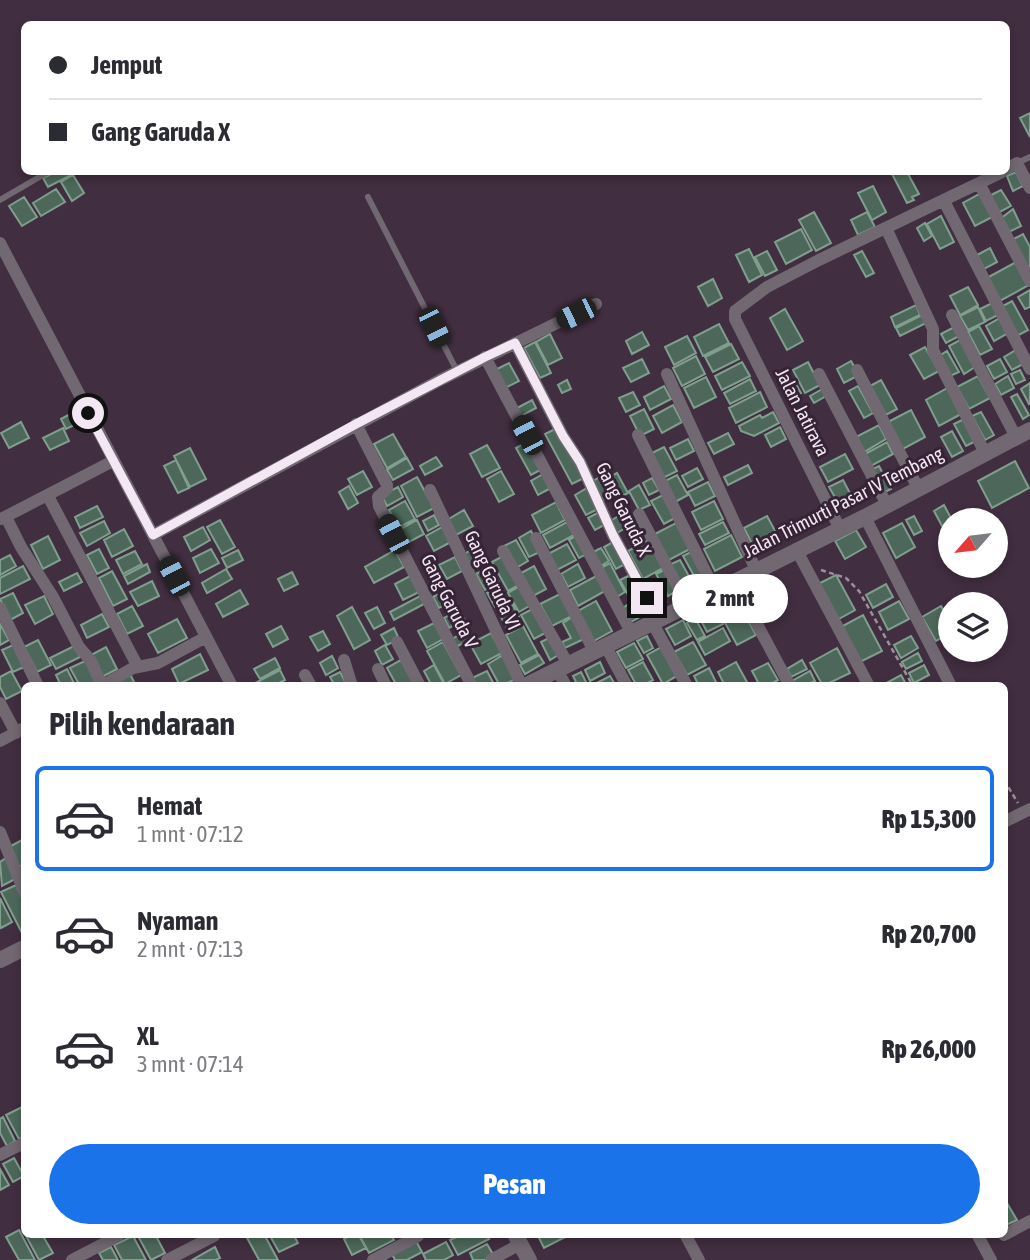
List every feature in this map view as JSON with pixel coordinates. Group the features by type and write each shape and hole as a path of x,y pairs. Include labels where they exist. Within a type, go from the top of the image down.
{"street":[{"path":"1010,170 1030,188"},
{"path":"985,453 933,350 933,329 886,228 994,175"},
{"path":"979,183 1030,281"},
{"path":"944,201 1030,369"},
{"name":"Jalan Jatirava","path":"840,529 736,319 735,311 767,287 886,228"},
{"path":"0,243 230,682"},
{"path":"153,535 457,371 596,304"},
{"path":"952,315 1023,434"},
{"name":"Gang Garuda X","path":"515,343 563,436 580,462 685,682"},
{"path":"485,357 631,632"},
{"path":"858,370 918,488"},
{"path":"667,374 756,570"},
{"path":"819,374 887,505"},
{"name":"Gang Garuda V","path":"356,424 387,485 387,489 378,496 379,506 470,682"},
{"name":"Jalan Trimurti Pasar IV Tembang","path":"531,682 865,517 1023,434"},
{"path":"638,435 715,590"},
{"path":"100,682 91,661 79,647 53,597 3,518 113,461"},
{"name":"Gang Garuda VI","path":"429,489 521,682"},
{"path":"48,496 138,667"},
{"path":"639,513 687,604"},
{"path":"865,517 949,682"},
{"path":"536,538 599,648 624,682"},
{"path":"796,549 867,682"},
{"path":"503,551 563,667 565,682"},
{"path":"734,581 788,682"},
{"path":"0,608 36,682"},
{"path":"110,682 138,667 154,664 206,637"},
{"path":"397,642 418,682"},
{"path":"344,660 351,682"},
{"path":"378,669 384,682"},
{"path":"0,703 20,731 0,741"},
{"path":"1008,820 1027,810"},
{"path":"0,832 21,884"},
{"path":"0,960 21,950"},
{"path":"0,1155 21,1144"},
{"path":"1008,1233 1030,1221"},
{"path":"72,1260 114,1238"},
{"path":"167,1260 210,1238"},
{"path":"373,1260 414,1238"},
{"path":"688,1238 699,1260"},
{"path":"491,1260 518,1240 529,1260"},
{"path":"981,1241 991,1260"}],"lane":[{"path":"1010,167 1030,157"},
{"path":"0,200 43,175"},
{"path":"368,197 457,371"}],"path":[{"path":"804,565 846,578 859,590 911,682"},
{"path":"1008,785 1027,810"}],"building":[{"path":"1030,113 1030,137 1020,118"},
{"path":"1016,172 1023,186 1013,191 1007,176"},
{"path":"49,175 71,175 48,187 43,178"},
{"path":"73,175 84,193 72,201 61,182"},
{"path":"893,175 909,175 919,194 907,203"},
{"path":"873,186 886,212 872,220 858,193"},
{"path":"56,189 65,202 41,216 33,203"},
{"path":"1001,190 1011,206 998,213 989,196"},
{"path":"981,193 994,216 975,226 963,203"},
{"path":"24,197 37,217 22,226 9,206"},
{"path":"1013,209 1021,226 1007,233 1000,219"},
{"path":"814,212 831,243 816,251 799,220"},
{"path":"867,212 875,227 858,235 851,220"},
{"path":"941,216 954,242 940,249 927,224"},
{"path":"925,223 932,236 924,241 917,228"},
{"path":"801,229 812,250 786,264 775,242"},
{"path":"1023,234 1030,247 1030,266 1027,268 1012,240"},
{"path":"990,248 997,262 984,269 977,255"},
{"path":"749,249 762,275 749,282 736,255"},
{"path":"767,251 777,270 765,276 755,257"},
{"path":"862,251 874,273 866,277 854,255"},
{"path":"1016,262 1029,285 998,302 985,279"},
{"path":"713,279 722,298 708,306 698,287"},
{"path":"968,287 978,305 960,315 950,296"},
{"path":"1030,290 1030,307 1025,309 1018,297"},
{"path":"1012,301 1028,330 1017,336 1001,307"},
{"path":"994,302 1000,314 986,321 980,309"},
{"path":"916,305 920,315 895,327 891,317"},
{"path":"978,307 985,322 968,330 960,316"},
{"path":"785,309 803,341 787,350 770,318"},
{"path":"922,315 926,323 900,336 896,328"},
{"path":"1000,318 1008,333 994,341 986,326"},
{"path":"719,324 729,343 703,356 694,337"},
{"path":"956,326 961,335 946,343 941,334"},
{"path":"979,326 992,349 980,355 968,332"},
{"path":"642,332 649,345 632,354 626,341"},
{"path":"550,334 562,358 548,365 536,342"},
{"path":"687,336 696,353 674,365 665,347"},
{"path":"960,340 975,367 964,374 949,346"},
{"path":"535,342 551,373 540,378 524,348"},
{"path":"731,344 739,359 713,372 705,357"},
{"path":"925,347 939,371 924,379 910,355"},
{"path":"1016,350 1023,364 1012,370 1004,357"},
{"path":"947,351 959,372 950,376 939,356"},
{"path":"696,356 705,374 682,386 673,368"},
{"path":"642,359 649,373 631,382 623,368"},
{"path":"1000,359 1007,372 994,379 987,366"},
{"path":"851,361 859,375 844,383 837,369"},
{"path":"742,362 750,376 722,390 715,376"},
{"path":"808,362 820,385 805,393 793,370"},
{"path":"509,363 519,381 505,388 495,370"},
{"path":"1020,370 1025,380 1016,384 1011,374"},
{"path":"978,376 990,398 969,409 957,387"},
{"path":"1008,376 1014,388 1001,395 995,384"},
{"path":"706,377 716,397 694,408 684,388"},
{"path":"750,379 756,391 730,404 724,393"},
{"path":"567,380 571,389 562,393 558,385"},
{"path":"881,380 897,409 886,415 870,386"},
{"path":"1030,383 1030,403 1029,404 1021,389"},
{"path":"664,386 671,399 650,410 644,397"},
{"path":"797,386 801,393 788,400 784,393"},
{"path":"858,386 873,413 864,418 849,391"},
{"path":"949,387 963,413 939,426 926,400"},
{"path":"824,388 828,395 814,403 810,396"},
{"path":"633,392 640,405 626,412 619,398"},
{"path":"760,392 767,407 736,423 729,408"},
{"path":"1017,394 1029,415 1023,419 1011,397"},
{"path":"532,400 536,408 521,416 517,408"},
{"path":"673,405 682,422 662,433 653,416"},
{"path":"644,409 654,429 640,436 630,416"},
{"path":"911,410 925,437 903,449 888,422"},
{"path":"76,411 81,422 66,429 61,419"},
{"path":"773,412 779,423 754,436 741,431 739,426 760,415 762,418"},
{"path":"981,412 994,435 985,440 972,416"},
{"path":"964,419 976,441 966,446 954,424"},
{"path":"21,422 29,438 9,448 1,433"},
{"path":"879,425 886,439 864,452 856,437"},
{"path":"780,427 786,439 771,447 765,435"},
{"path":"63,428 69,441 50,450 43,438"},
{"path":"557,428 584,478 572,484 545,434"},
{"path":"952,431 963,451 952,457 941,437"},
{"path":"728,433 734,444 714,454 708,443"},
{"path":"393,434 406,457 387,468 374,444"},
{"path":"688,439 694,451 676,460 670,448"},
{"path":"529,441 544,468 531,475 516,448"},
{"path":"887,442 893,454 871,466 865,454"},
{"path":"487,445 500,468 482,477 470,454"},
{"path":"664,447 677,471 663,478 650,454"},
{"path":"190,448 206,479 190,487 174,456"},
{"path":"845,454 853,469 828,482 820,467"},
{"path":"436,457 442,466 425,475 420,466"},
{"path":"407,458 413,469 393,480 387,470"},
{"path":"176,460 189,488 178,493 164,466"},
{"path":"1015,461 1029,488 992,508 978,481"},
{"path":"748,465 752,473 728,485 724,477"},
{"path":"879,466 891,489 883,493 871,470"},
{"path":"697,468 703,479 688,487 682,476"},
{"path":"363,471 372,487 357,495 348,479"},
{"path":"501,471 514,494 499,502 487,479"},
{"path":"617,473 628,493 617,499 607,479"},
{"path":"543,474 551,488 538,495 531,481"},
{"path":"677,475 688,495 675,502 665,481"},
{"path":"602,476 613,495 603,500 593,481"},
{"path":"417,477 434,508 417,517 401,486"},
{"path":"652,478 659,490 649,495 643,483"},
{"path":"843,480 854,501 841,508 829,487"},
{"path":"708,482 715,496 695,506 688,492"},
{"path":"639,485 650,505 639,510 629,491"},
{"path":"349,486 358,503 348,509 339,492"},
{"path":"398,487 403,497 387,506 382,496"},
{"path":"587,488 598,509 586,515 575,495"},
{"path":"663,495 675,518 664,524 651,501"},
{"path":"405,501 415,519 398,528 389,510"},
{"path":"714,501 723,519 701,530 692,512"},
{"path":"556,502 565,520 541,533 532,515"},
{"path":"97,506 103,517 80,528 75,517"},
{"path":"464,510 473,526 456,535 447,520"},
{"path":"599,512 606,524 595,530 588,518"},
{"path":"624,513 631,525 617,533 610,521"},
{"path":"434,515 439,525 428,531 423,521"},
{"path":"767,516 779,538 755,550 744,528"},
{"path":"914,516 922,531 914,535 906,520"},
{"path":"220,520 235,547 222,554 207,527"},
{"path":"417,520 424,534 409,542 401,529"},
{"path":"104,521 110,533 87,546 80,533"},
{"path":"567,522 574,535 550,548 543,535"},
{"path":"723,522 729,533 705,545 699,534"},
{"path":"676,523 690,549 667,561 653,535"},
{"path":"902,523 915,547 896,558 883,533"},
{"path":"203,527 210,540 191,551 184,537"},
{"path":"442,527 451,542 434,551 426,536"},
{"path":"124,529 133,546 112,557 104,540"},
{"path":"856,530 866,547 845,559 835,541"},
{"path":"531,531 542,551 529,557 519,538"},
{"path":"578,535 588,553 579,558 569,540"},
{"path":"731,535 742,557 715,571 704,549"},
{"path":"48,536 60,560 43,569 31,545"},
{"path":"650,539 665,567 643,579 628,551"},
{"path":"516,540 528,561 516,568 504,546"},
{"path":"615,541 627,563 616,569 604,547"},
{"path":"567,544 576,560 557,570 548,554"},
{"path":"480,545 485,556 470,564 464,554"},
{"path":"601,548 609,561 599,567 591,553"},
{"path":"99,549 109,568 97,574 87,555"},
{"path":"211,549 219,563 200,573 193,558"},
{"path":"238,550 243,560 227,568 222,558"},
{"path":"395,550 404,567 374,583 365,567"},
{"path":"135,551 142,564 123,574 116,560"},
{"path":"693,551 709,580 699,585 683,556"},
{"path":"10,555 16,566 0,575 0,560"},
{"path":"503,556 519,585 508,591 492,562"},
{"path":"455,557 462,571 447,579 439,565"},
{"path":"680,560 695,587 684,593 669,565"},
{"path":"610,563 625,592 615,598 599,569"},
{"path":"147,564 150,572 128,584 124,576"},
{"path":"578,564 585,578 568,587 561,574"},
{"path":"23,566 30,579 0,594 0,578"},
{"path":"491,566 499,582 485,590 476,574"},
{"path":"534,566 546,589 533,596 521,573"},
{"path":"226,569 232,579 207,593 202,583"},
{"path":"666,569 678,590 668,596 656,574"},
{"path":"112,571 127,599 113,606 99,578"},
{"path":"292,572 298,584 284,591 278,579"},
{"path":"77,573 82,582 64,591 59,582"},
{"path":"598,575 607,590 578,606 570,590"},
{"path":"630,575 650,611 640,617 620,580"},
{"path":"836,575 855,610 837,620 818,584"},
{"path":"410,576 419,592 403,600 395,584"},
{"path":"152,581 159,596 138,606 130,592"},
{"path":"656,581 666,601 657,605 647,586"},
{"path":"886,584 893,597 873,608 866,595"},
{"path":"500,586 507,600 495,607 487,593"},
{"path":"520,586 531,605 519,612 508,593"},
{"path":"762,586 778,615 762,623 746,595"},
{"path":"448,589 454,600 439,608 433,597"},
{"path":"240,590 248,604 223,617 216,604"},
{"path":"13,593 23,613 10,620 0,599"},
{"path":"560,594 572,616 552,626 540,604"},
{"path":"44,596 53,614 35,624 25,605"},
{"path":"420,596 424,604 394,620 390,612"},
{"path":"736,598 756,635 737,645 717,608"},
{"path":"596,601 612,631 594,641 578,611"},
{"path":"899,601 909,619 888,630 879,612"},
{"path":"630,603 638,618 631,622 623,608"},
{"path":"513,605 521,621 507,629 499,613"},
{"path":"713,605 723,624 707,632 697,613"},
{"path":"132,606 143,626 127,634 117,614"},
{"path":"352,607 370,640 354,649 337,616"},
{"path":"377,607 385,623 374,629 365,613"},
{"path":"534,608 547,632 534,639 521,615"},
{"path":"938,608 938,640 936,641 922,617"},
{"path":"459,610 465,620 449,628 444,618"},
{"path":"102,614 109,627 87,638 81,625"},
{"path":"863,615 882,651 860,662 841,627"},
{"path":"574,616 586,638 565,648 562,642 571,638 563,623"},
{"path":"695,618 705,636 697,640 687,623"},
{"path":"177,619 187,638 158,653 148,634"},
{"path":"683,620 691,636 675,645 666,629"},
{"path":"434,623 443,639 427,648 418,631"},
{"path":"0,624 9,640 0,645"},
{"path":"281,626 288,639 273,647 266,634"},
{"path":"523,626 538,654 521,663 506,635"},
{"path":"394,628 399,639 387,645 381,635"},
{"path":"723,628 730,641 705,655 698,642"},
{"path":"468,630 473,638 456,647 452,639"},
{"path":"323,631 330,644 318,651 310,637"},
{"path":"491,633 502,653 481,664 470,644"},
{"path":"647,636 653,648 644,653 637,641"},
{"path":"911,636 918,648 901,658 894,645"},
{"path":"551,637 560,654 550,660 541,642"},
{"path":"38,640 51,665 37,672 24,647"},
{"path":"443,642 461,675 444,682 427,651"},
{"path":"693,642 706,665 687,675 674,652"},
{"path":"634,643 643,659 626,668 617,652"},
{"path":"13,645 24,667 13,672 2,650"},
{"path":"385,645 393,659 382,665 375,651"},
{"path":"665,645 680,674 662,682 647,655"},
{"path":"74,646 80,657 56,669 50,658"},
{"path":"106,647 117,669 102,677 91,655"},
{"path":"837,648 850,673 831,682 821,682 810,663"},
{"path":"918,653 922,661 906,669 902,662"},
{"path":"200,654 208,670 178,682 172,669"},
{"path":"503,655 516,679 498,682 488,664"},
{"path":"539,655 544,663 525,674 520,665"},
{"path":"332,656 338,668 326,675 320,663"},
{"path":"275,658 280,668 260,679 254,669"},
{"path":"87,660 97,681 78,682 70,668"},
{"path":"401,660 413,682 395,682 387,668"},
{"path":"802,660 807,669 791,677 787,669"},
{"path":"600,662 605,673 590,681 585,670"},
{"path":"643,662 653,680 635,682 628,670"},
{"path":"736,662 747,682 723,682 718,672"},
{"path":"768,663 778,680 758,682 752,671"},
{"path":"434,665 443,682 430,682 424,671"},
{"path":"924,665 929,675 914,682 909,673"},
{"path":"709,668 716,682 697,682 694,676"},
{"path":"67,669 74,682 59,682 56,675"},
{"path":"280,670 285,680 281,682 257,682"},
{"path":"11,671 21,692 6,699 0,687 0,677"},
{"path":"487,671 493,682 474,682 472,678"},
{"path":"810,671 815,681 792,682"},
{"path":"340,672 345,682 333,682 330,677"},
{"path":"581,672 586,682 576,682 573,676"},
{"path":"130,674 134,682 114,682"},
{"path":"901,675 905,682 888,682"},
{"path":"610,676 614,682 599,682"},
{"path":"21,841 19,867 9,847"},
{"path":"6,858 17,878 2,886 0,862"},
{"path":"16,885 21,895 21,931 1,892"},
{"path":"0,898 12,922 1,928 0,925"},
{"path":"21,1108 19,1139 6,1115"},
{"path":"3,1117 15,1141 7,1146 0,1133 0,1119"},
{"path":"14,1158 21,1171 21,1178 13,1182 3,1164"},
{"path":"0,1169 9,1185 0,1190"},
{"path":"1008,1205 1017,1220 1008,1224"},
{"path":"19,1230 35,1260 19,1260 6,1237"},
{"path":"27,1238 44,1238 53,1253 39,1260"},
{"path":"134,1238 146,1260 122,1260 114,1245"},
{"path":"139,1238 157,1238 165,1253 151,1260"},
{"path":"247,1238 266,1238 278,1260 259,1260"},
{"path":"271,1238 295,1238 298,1243 279,1252"},
{"path":"360,1238 366,1248 352,1255 344,1239"},
{"path":"361,1238 394,1240 369,1253"},
{"path":"454,1238 489,1239 458,1255 450,1240"},
{"path":"539,1238 563,1238 544,1248"},
{"path":"416,1241 422,1252 407,1260 395,1260 392,1254"},
{"path":"446,1242 453,1255 444,1260 426,1260 423,1254"},
{"path":"487,1244 494,1256 487,1260 473,1260 470,1253"},
{"path":"111,1247 118,1260 103,1260 99,1253"},
{"path":"215,1247 220,1258 192,1260"}],"route":[{"path":"88,413 153,535 356,424 515,343 563,436 580,462 613,535 647,598"}]}
